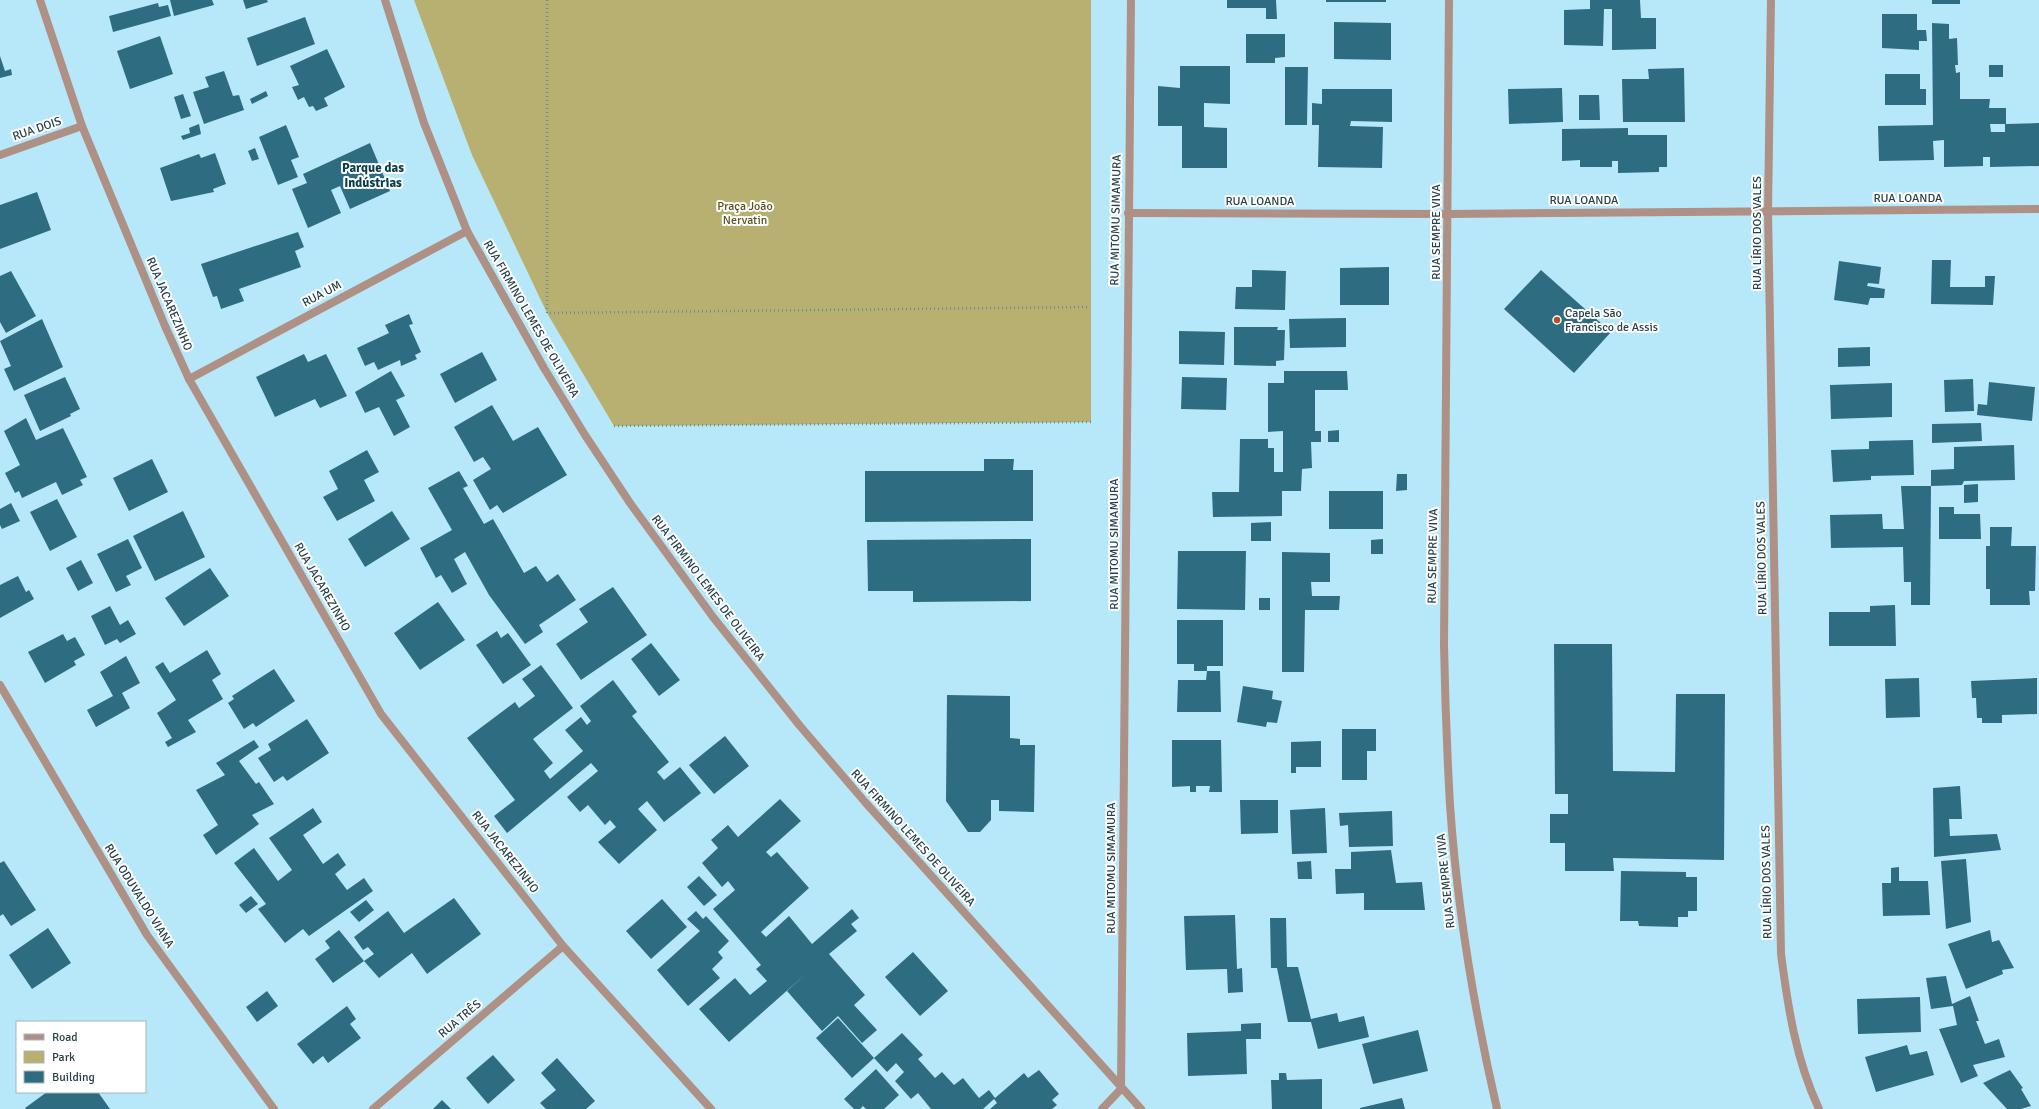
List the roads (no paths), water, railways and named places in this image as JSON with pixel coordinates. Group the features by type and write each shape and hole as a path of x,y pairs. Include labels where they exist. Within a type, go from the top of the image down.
{"street":[{"name":"RUA JACAREZINHO","path":"40,0 82,126 165,326 189,379 381,714 564,946 711,1109"},
{"name":"RUA FIRMINO LEMES DE OLIVEIRA","path":"385,0 424,122 467,231 544,368 585,435 630,503 713,617 800,726 865,802 1140,1109"},
{"name":"RUA MITOMU SIMAMURA","path":"1121,1089 1131,0"},
{"name":"RUA SEMPRE VIVA","path":"1449,0 1444,645 1446,740 1450,806 1461,909 1481,1035 1497,1109"},
{"name":"RUA LÍRIO DOS VALES","path":"1771,0 1768,211 1781,954 1788,1012 1809,1087 1819,1109"},
{"name":"RUA DOIS","path":"0,155 82,126"},
{"name":"RUA LOANDA","path":"1128,213 1448,214 2039,209"},
{"name":"RUA UM","path":"189,379 467,231"},
{"name":"RUA ODUVALDO VIANA","path":"0,685 146,935 274,1109"},
{"name":"RUA TRÊS","path":"373,1109 564,946"},
{"path":"1102,1109 1121,1089"}],"place":[{"name":"Capela São Francisco de Assis","path":"1557,320"}],"district":[{"name":"Parque das Indústrias","path":"373,176"}],"park label":[{"name":"Praça João Nervatin","path":"745,213"}]}
